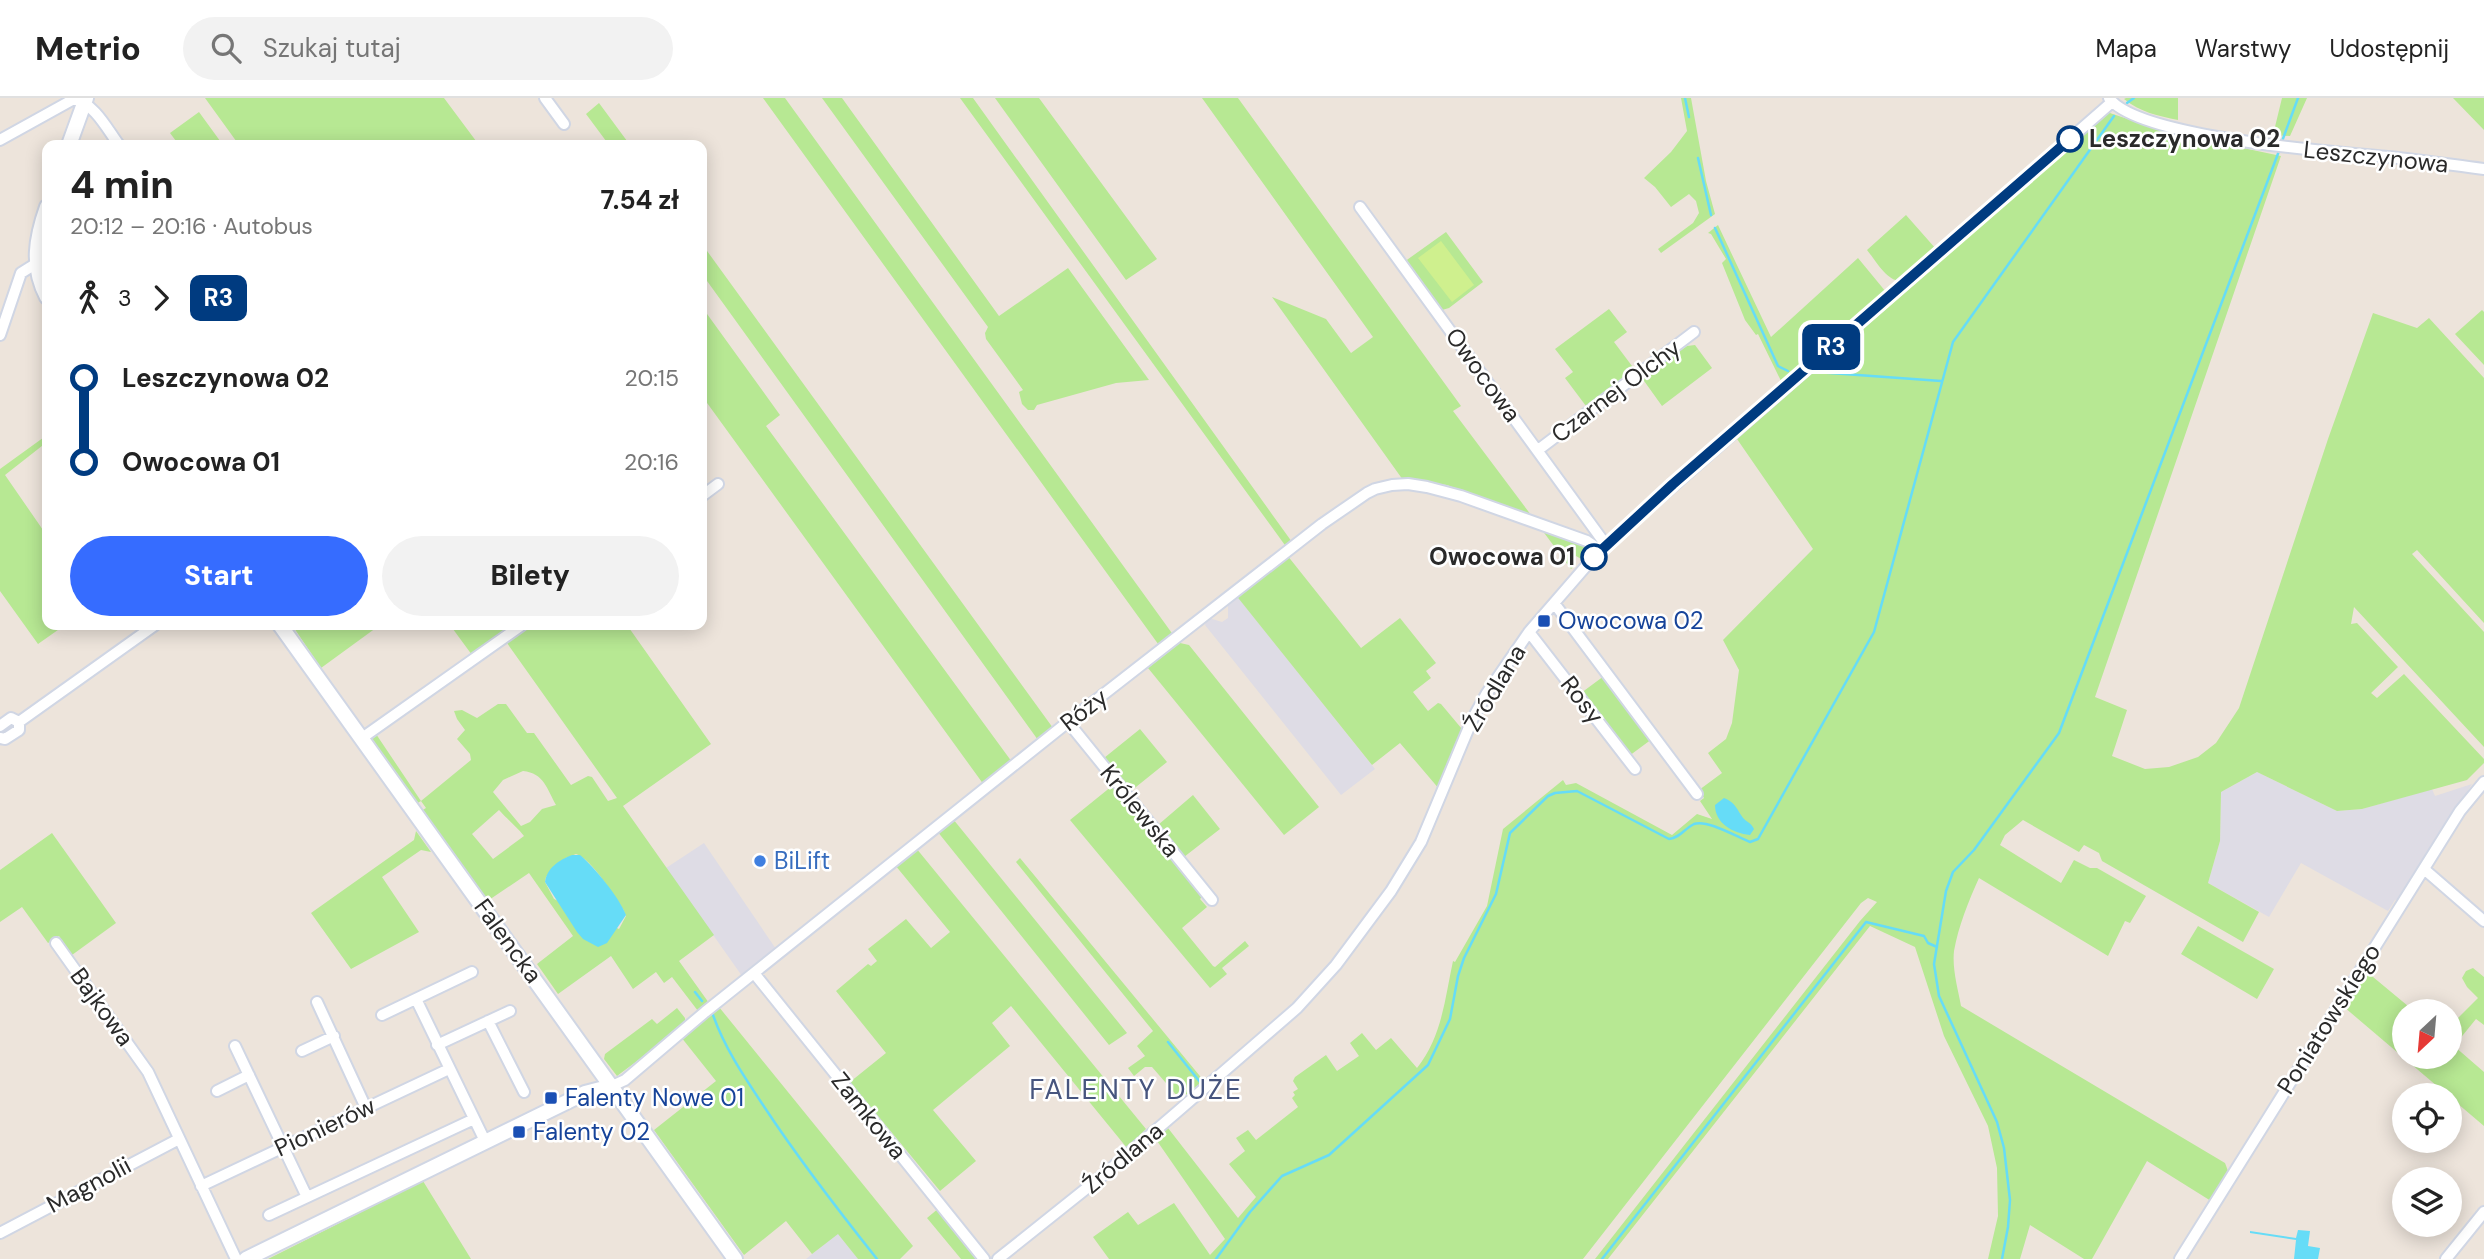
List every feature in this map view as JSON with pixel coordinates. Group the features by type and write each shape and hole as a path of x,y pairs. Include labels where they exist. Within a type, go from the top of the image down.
{"street":[{"path":"545,98 564,124"},
{"path":"0,140 74,99 85,100 115,140"},
{"path":"71,140 85,100"},
{"name":"Leszczynowa","path":"2110,100 2132,115 2180,130 2292,148 2484,169"},
{"name":"Źródlana","path":"998,1259 1107,1172 1297,1008 1336,965 1391,891 1410,860 1436,809 1472,720 1529,632 1603,547 2110,100"},
{"name":"Owocowa","path":"1360,207 1538,450 1603,547"},
{"path":"42,225 37,243 37,263 42,286"},
{"path":"0,335 20,273 37,263"},
{"name":"Czarnej Olchy","path":"1538,450 1694,332"},
{"path":"707,492 718,484"},
{"name":"Róży","path":"612,1086 625,1080 754,973 1068,722 1322,524 1375,489 1408,484 1461,496 1603,547"},
{"path":"1554,603 1698,793"},
{"path":"19,722 148,630"},
{"name":"Falencka","path":"285,630 735,1259"},
{"path":"362,738 515,630"},
{"name":"Rosy","path":"1529,632 1634,769"},
{"path":"0,726 11,718 21,726 5,739 0,738"},
{"name":"Królewska","path":"1068,722 1212,901"},
{"name":"Poniatowskiego","path":"2180,1259 2460,811 2484,782"},
{"path":"2424,869 2484,921"},
{"name":"Bajkowa","path":"56,943 148,1072 236,1259"},
{"path":"382,1015 472,972"},
{"name":"Zamkowa","path":"754,973 984,1259"},
{"path":"416,999 485,1141"},
{"path":"317,1002 366,1108"},
{"path":"438,1045 510,1011"},
{"path":"488,1021 524,1092"},
{"path":"302,1051 334,1036"},
{"path":"235,1046 307,1197"},
{"name":"Pionierów","path":"201,1186 449,1069"},
{"path":"217,1091 249,1075"},
{"path":"246,1259 594,1089 612,1086"},
{"path":"269,1215 474,1119"},
{"name":"Magnolii","path":"0,1233 179,1139"},
{"path":"2446,1259 2484,1212"}],"shaded area":[{"path":"1237,596 1375,769 1341,795 1205,625 1209,618 1222,622 1228,618 1228,603"},
{"path":"2257,772 2337,811 2362,809 2432,789 2435,796 2472,784 2399,899 2395,900 2388,911 2301,863 2269,917 2208,883 2220,841 2221,792"},
{"path":"704,843 776,949 742,976 666,868"},
{"path":"838,1233 858,1259 806,1259"}],"green space":[{"path":"205,98 444,98 475,140 235,140"},
{"path":"763,98 785,98 1174,636 1161,648"},
{"path":"822,98 842,98 999,316 1068,268 1149,380 1116,383 1037,405 1034,410 1028,410 1022,404 1019,392 1023,390 986,339 988,327"},
{"path":"960,98 973,98 1292,542 1287,548"},
{"path":"995,98 1039,98 1157,259 1126,280"},
{"path":"1202,98 1238,98 1461,406 1453,411 1534,519 1447,485 1403,480 1272,297 1326,319 1351,353 1373,337"},
{"path":"1681,98 1691,98 1706,181 1715,214 1661,253 1658,249 1693,223 1699,213 1696,201 1689,194 1671,207 1644,178 1671,152 1687,131"},
{"path":"2178,98 2178,120 2143,110 2124,99"},
{"path":"2282,98 2307,98 2290,136 2273,135"},
{"path":"2453,98 2484,98 2484,130"},
{"path":"599,103 626,140 605,140 586,114"},
{"path":"199,112 219,140 175,140 170,133"},
{"path":"2107,112 2163,131 2281,156 2095,697 2127,710 2112,756 2145,769 2169,767 2198,757 2216,743 2239,708 2328,439 2373,313 2417,328 2429,318 2484,378 2484,623 2417,550 2412,554 2484,632 2484,747 2354,607 2351,624 2357,623 2398,667 2371,693 2377,698 2404,674 2484,759 2484,763 2467,780 2362,809 2337,811 2257,772 2221,792 2220,841 2208,883 2259,912 2243,942 2102,861 2099,853 2084,845 2079,852 2023,820 2005,835 2000,845 2061,883 2074,860 2090,868 2097,868 2146,896 2130,923 2125,921 2108,956 1979,878 1961,923 1954,958 1961,1006 2225,1163 2228,1171 2211,1201 2147,1161 2092,1259 2084,1259 2030,1225 2020,1259 1988,1259 1998,1216 1997,1168 1988,1126 1944,1036 1915,947 1870,926 1608,1259 1595,1259 1877,902 1868,898 1861,903 1583,1259 1109,1259 1093,1237 1128,1212 1138,1225 1174,1203 1210,1255 1225,1239 1155,1138 1168,1128 1238,1218 1256,1197 1229,1164 1245,1151 1236,1138 1248,1130 1256,1140 1298,1107 1292,1098 1295,1095 1293,1092 1298,1089 1293,1081 1295,1077 1326,1055 1337,1071 1359,1056 1350,1043 1362,1033 1376,1050 1391,1038 1417,1068 1437,1030 1453,961 1455,962 1487,906 1503,829 1563,780 1566,785 1576,783 1672,835 1697,814 1712,819 1700,801 1704,798 1699,790 1722,773 1708,753 1726,739 1732,723 1739,670 1723,640 1813,549 1737,439"},
{"path":"1906,215 1936,249 1900,281 1886,274 1867,250"},
{"path":"1718,225 1771,337 1858,258 1886,292 1844,332 1839,329 1782,383 1758,334 1756,335 1745,320 1722,263 1726,259 1708,233"},
{"path":"1446,232 1483,282 1449,308 1442,310 1404,262"},
{"path":"1441,241 1474,285 1452,302 1418,258"},
{"path":"707,251 1053,728 1038,740 707,281"},
{"path":"1609,309 1627,332 1614,342 1635,370 1586,406 1565,378 1573,372 1555,349"},
{"path":"2482,310 2484,312 2484,365 2455,334"},
{"path":"707,314 780,415 766,426 1012,762 984,785 707,403"},
{"path":"1695,345 1712,368 1662,406 1642,378 1687,346"},
{"path":"42,439 42,446 5,475 42,529 42,630 58,630 38,644 0,591 0,469"},
{"path":"1542,530 1587,545 1591,550 1583,560 1576,556 1572,560 1576,564 1571,569"},
{"path":"1287,555 1361,648 1400,618 1436,663 1426,671 1431,678 1413,692 1428,711 1438,703 1441,704 1462,729 1440,790 1400,743 1372,765 1235,594"},
{"path":"295,630 373,630 321,668"},
{"path":"454,630 506,630 472,655"},
{"path":"525,630 631,630 711,744 623,806 714,935 679,961 709,1003 698,1011 672,977 664,983 656,972 633,989 611,956 558,994 537,964 573,936 529,873 486,902 421,811 426,808 421,801 471,760 470,754 457,739 465,730 454,711 462,710 477,718 498,704 506,704 527,733 534,733 571,785 588,776 592,777 608,801 617,798 507,643","holes":["523,771 540,778 556,805 542,809 530,822 521,826 493,792 503,780","499,810 524,836 493,859 472,834","576,854 589,863 602,878 623,909 626,916 619,929 554,899 545,882 546,877 566,858"]},
{"path":"1180,643 1189,645 1319,807 1284,835 1148,668"},
{"path":"1604,676 1652,739 1629,756 1581,693"},
{"path":"1140,729 1167,762 1131,791 1104,758"},
{"path":"376,734 421,801 416,804 369,739"},
{"path":"1112,786 1202,897 1200,899 1207,907 1182,928 1213,966 1245,941 1249,946 1222,968 1227,974 1210,988 1070,820"},
{"path":"1193,795 1220,829 1184,857 1158,825"},
{"path":"953,819 1127,1033 1109,1045 937,831"},
{"path":"416,831 431,852 421,850 382,877 419,932 351,969 311,913 414,840"},
{"path":"52,833 116,923 72,955 59,936 48,943 22,907 0,922 0,870"},
{"path":"916,848 1146,1129 1127,1148 1011,1006 992,1023 1010,1046 933,1110 976,1161 940,1191 850,1082 886,1053 836,991 868,964 871,966 877,961 868,949 906,919 931,948 950,932 895,865"},
{"path":"1020,858 1204,1081 1188,1095 1179,1098 1152,1067 1145,1067 1134,1076 1128,1068 1145,1056 1137,1046 1153,1031 1016,862"},
{"path":"2198,926 2274,969 2257,999 2181,954"},
{"path":"2473,968 2484,977 2484,1025 2476,1019 2462,1036 2462,1014 2478,998 2462,978 2466,971"},
{"path":"2367,972 2400,999 2392,999 2392,1048 2344,1007"},
{"path":"719,1007 913,1246 900,1259 858,1259 838,1234 812,1254 786,1221 744,1255 654,1130 716,1081 681,1037"},
{"path":"677,1008 685,1018 685,1025 617,1076 604,1059 605,1054 652,1019 657,1024"},
{"path":"2462,1053 2484,1072 2484,1126 2462,1107 2462,1083 2433,1083 2417,1069 2462,1069"},
{"path":"423,1181 471,1259 268,1259"},
{"path":"939,1208 981,1259 961,1259 927,1218"}],"water":[{"path":"1724,798 1736,807 1753,827 1750,835 1737,832 1721,822 1715,805"},
{"path":"572,855 580,855 593,867 626,915 607,943 598,947 583,939 577,932 545,882 554,865"},
{"path":"2298,1230 2310,1231 2308,1246 2320,1248 2318,1259 2294,1259 2296,1240 2250,1233 2296,1238"}],"waterway":[{"path":"1685,98 1689,117"},
{"path":"2127,103 2134,98"},
{"path":"2281,144 2298,98"},
{"path":"1216,1259 1250,1212 1282,1176 1329,1155 1428,1065 1450,1019 1464,958 1496,894 1510,833 1548,796 1577,791 1669,839 1700,823 1714,826 1750,842 1758,839 1874,632 1953,342 2114,116"},
{"path":"2002,1259 2010,1200 2004,1148 1997,1122 1939,996 1934,964 1946,891 1953,872 1974,850 2059,733 2279,151"},
{"path":"1698,158 1711,215"},
{"path":"1715,228 1778,366 1788,371"},
{"path":"1816,372 1941,381"},
{"path":"1602,1259 1866,922 1924,936 1928,943 1937,947"},
{"path":"695,992 702,1001"},
{"path":"713,1015 729,1051 765,1108 877,1259"},
{"path":"1168,1042 1200,1082"}],"bus line":[{"name":"R3","path":"1594,557 1673,484 2070,139"}],"place":[{"name":"Leszczynowa 02","path":"2070,139"},
{"name":"Owocowa 01","path":"1594,557"},
{"name":"Owocowa 02","path":"1544,621"},
{"name":"BiLift","path":"760,861"},
{"name":"Falenty Nowe 01","path":"551,1098"},
{"name":"Falenty 02","path":"519,1132"}],"district":[{"name":"FALENTY DUŻE","path":"1136,1089"}]}
